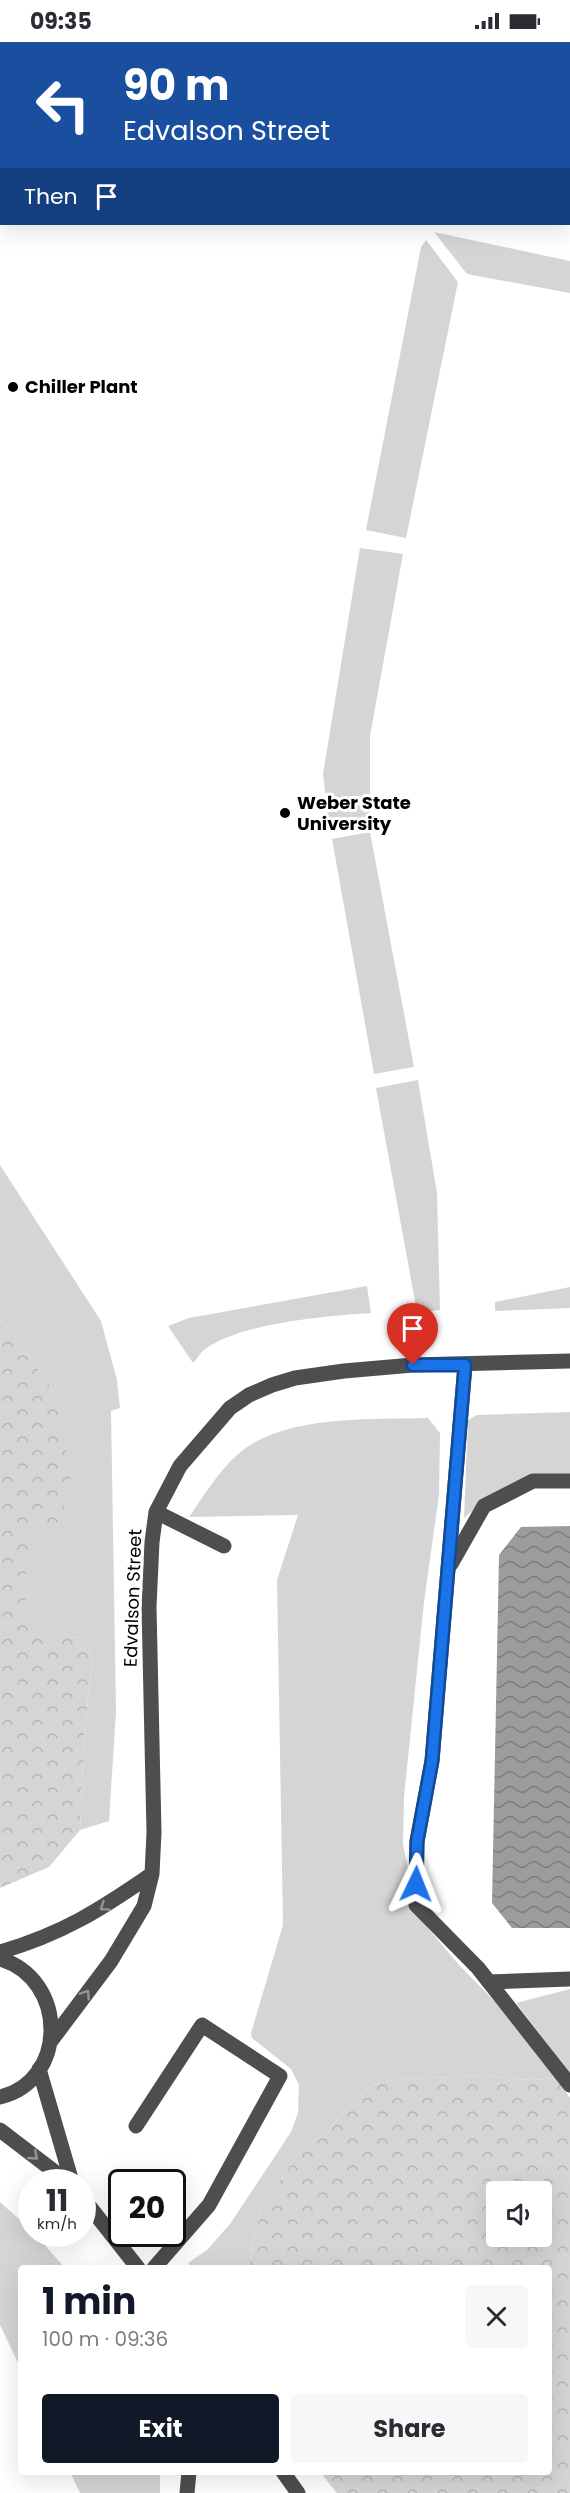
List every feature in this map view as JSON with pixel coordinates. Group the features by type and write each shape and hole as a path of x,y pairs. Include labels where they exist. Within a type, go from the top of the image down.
{"street":[{"name":"Edvalson Street","path":"51,2041 111,1961 144,1906 152,1874 149,1607 152,1542 156,1512 180,1466 213,1424 230,1408 249,1395 295,1378 413,1365 570,1361"},
{"path":"465,1365 432,1761 417,1842 416,1905 489,1982 570,2085"},
{"path":"448,1569 484,1506 533,1480 570,1481"},
{"path":"156,1512 224,1546"},
{"path":"0,1952 58,1933 96,1913 152,1874"},
{"path":"0,1959 26,1972 39,1988 49,2007 52,2032 51,2041 39,2069 24,2085 0,2097"},
{"path":"489,1982 570,1979"},
{"path":"136,2126 202,2025 280,2076 209,2205 157,2265"},
{"path":"39,2069 66,2169"},
{"path":"0,2130 52,2169"},
{"path":"96,2216 136,2265"},
{"path":"187,2493 189,2475"},
{"path":"285,2475 298,2493"}],"green space":[{"path":"434,232 570,261 570,293 467,274"},
{"path":"426,240 458,282 406,538 366,530 421,247"},
{"path":"360,548 403,554 370,736 370,818 329,826 323,774"},
{"path":"370,832 414,1067 374,1074 332,839"},
{"path":"418,1080 437,1193 440,1310 417,1312 376,1088"},
{"path":"0,1165 101,1321 117,1380 120,1408 111,1411 116,1712 109,1821 80,1830 84,1735 92,1662 87,1638 30,1636 24,1607 26,1559 59,1400 18,1340 0,1319"},
{"path":"367,1286 371,1313 285,1322 240,1333 205,1349 193,1363 168,1326 189,1318"},
{"path":"570,1287 570,1308 495,1311 495,1302"},
{"path":"0,1319 18,1340 59,1400 71,1482 60,1522 33,1531 26,1583 26,1608 30,1635 87,1638 92,1662 84,1735 80,1830 49,1867 0,1888"},
{"path":"570,1412 570,1475 488,1497 464,1518 468,1420 477,1415"},
{"path":"428,1418 440,1433 439,1495 424,1602 404,1797 403,1844 417,1915 459,1965 511,2018 556,2078 531,2080 485,2076 398,2079 372,2085 356,2098 328,2131 299,2153 262,2207 253,2240 249,2265 190,2265 188,2263 207,2250 230,2224 291,2132 298,2113 299,2085 291,2069 252,2038 251,2033 283,1925 277,1580 298,1515 189,1517 230,1462 256,1442 278,1432 302,1426 354,1420"},
{"path":"570,1989 570,2073 516,2003"},
{"path":"485,2076 531,2080 556,2078 570,2098 570,2493 337,2493 322,2475 552,2475 552,2265 249,2265 253,2240 262,2207 299,2153 328,2131 356,2098 372,2085 398,2079"},
{"path":"0,2202 18,2218 18,2247 46,2247 62,2265 18,2265 18,2363 0,2325"},
{"path":"71,2475 160,2475 160,2493 80,2493"}],"water":[{"path":"570,1526 570,1928 512,1928 492,1903 499,1555 521,1527"}],"place":[{"name":"Chiller Plant","path":"13,387"},
{"name":"Weber State University","path":"285,813"}],"route":[{"path":"413,1365 465,1365 432,1761 417,1842 416,1884"}]}
